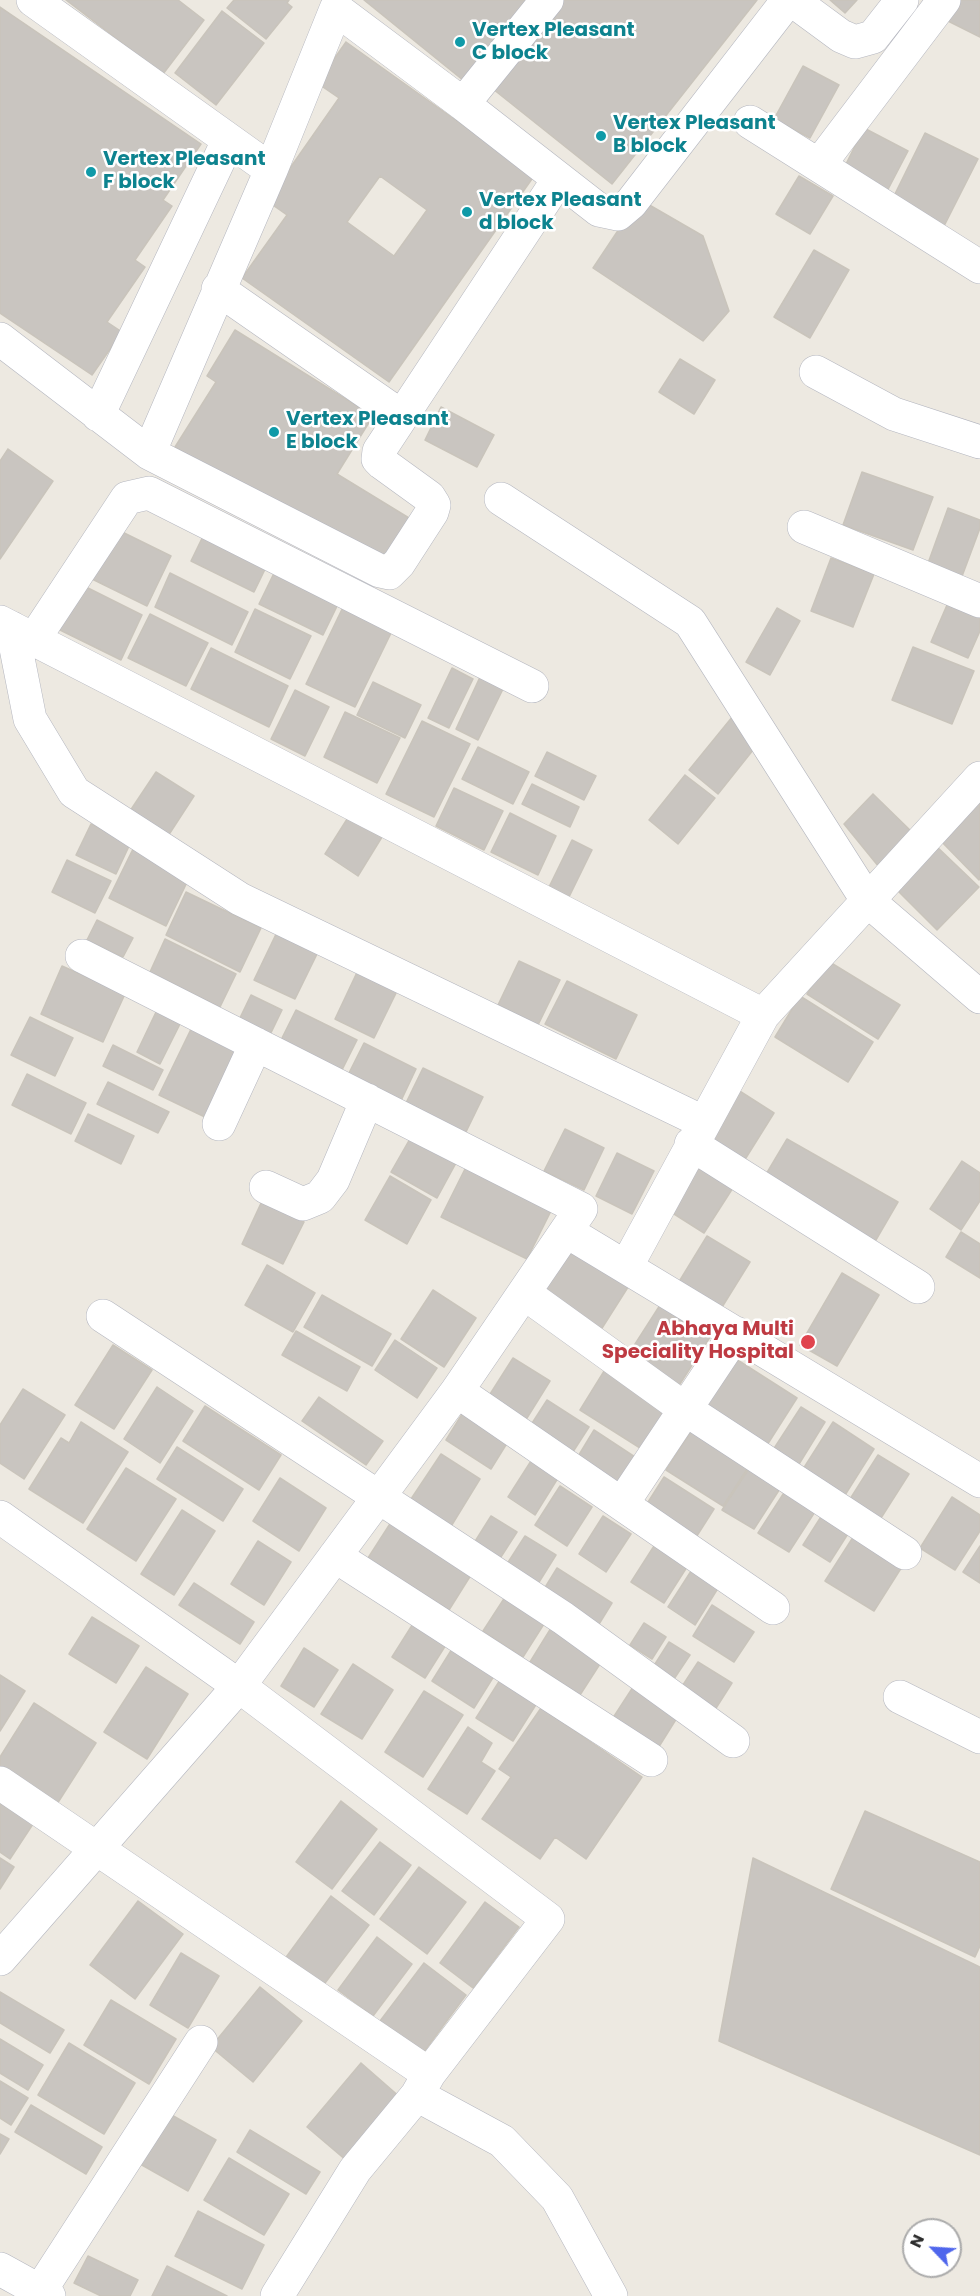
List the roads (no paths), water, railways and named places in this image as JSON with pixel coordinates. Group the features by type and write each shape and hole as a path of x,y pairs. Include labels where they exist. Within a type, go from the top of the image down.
{"street":[{"path":"33,0 271,170"},
{"path":"463,104 547,0"},
{"path":"148,453 271,170 339,4 558,180 608,214 624,212 788,0"},
{"path":"792,0 841,36 855,42 873,37 902,0"},
{"path":"819,165 944,0"},
{"path":"750,122 980,267"},
{"path":"98,415 228,141"},
{"path":"0,339 148,453 380,571 389,573 399,562 432,512 434,505 429,497 378,459 379,451 558,180"},
{"path":"218,290 401,416"},
{"path":"816,372 894,414 980,442"},
{"path":"532,686 149,494 127,498 15,630 30,719 74,792 240,899 697,1133 918,1287"},
{"path":"501,499 690,622 867,900 980,997"},
{"path":"804,526 980,601"},
{"path":"15,630 763,1015"},
{"path":"626,1267 763,1015 980,778"},
{"path":"0,1959 97,1851 239,1686 457,1391 581,1209 82,956"},
{"path":"219,1124 256,1044"},
{"path":"266,1187 303,1204 320,1197 333,1180 367,1100"},
{"path":"566,1231 980,1481"},
{"path":"524,1293 685,1409 905,1553"},
{"path":"103,1316 563,1618 733,1741"},
{"path":"622,1504 736,1334"},
{"path":"457,1391 773,1608"},
{"path":"0,1517 239,1686 548,1919 356,2170 277,2296"},
{"path":"334,1556 651,1760"},
{"path":"900,1697 980,1737"},
{"path":"0,1783 502,2141 557,2198 610,2296"},
{"path":"0,2269 44,2294 201,2042"}],"place":[{"name":"Vertex Pleasant C block","path":"460,42"},
{"name":"Vertex Pleasant B block","path":"601,136"},
{"name":"Vertex Pleasant F block","path":"91,172"},
{"name":"Vertex Pleasant d block","path":"467,212"},
{"name":"Vertex Pleasant E block","path":"274,432"},
{"name":"Abhaya Multi Speciality Hospital","path":"808,1342"}]}
